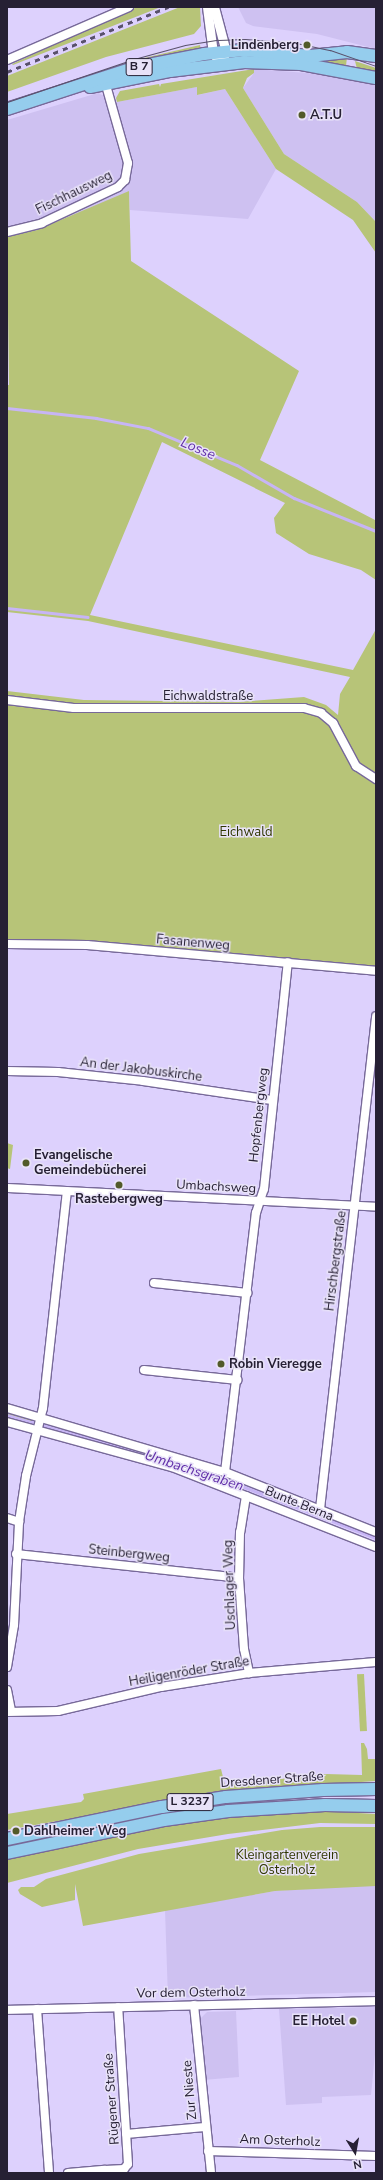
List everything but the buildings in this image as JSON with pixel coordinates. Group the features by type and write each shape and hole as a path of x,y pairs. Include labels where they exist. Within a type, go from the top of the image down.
{"main road":[{"name":"B 7","path":"106,80 133,68 213,53 244,50 310,56 357,52 376,56"},
{"path":"353,72 352,62 357,52"},
{"name":"B 7","path":"7,109 54,93 106,80 220,63 271,62 353,72 376,78"},
{"name":"Dresdener Straße","path":"7,1839 162,1807 226,1797 309,1791 376,1789"},
{"name":"L 3237","path":"7,1853 164,1820 228,1811 325,1805 376,1806"}],"street":[{"path":"7,60 129,7"},
{"path":"206,7 213,53 220,63 226,52 214,7"},
{"name":"Fischhausweg","path":"7,232 42,223 118,187 125,180 128,163 106,80"},
{"name":"Eichwaldstraße","path":"7,700 74,708 304,708 320,713 333,723 356,766 376,779"},
{"name":"Fasanenweg","path":"7,944 87,946 288,962 376,971"},
{"name":"Hopfenbergweg","path":"225,1472 256,1213 264,1189 272,1100 288,962"},
{"name":"Hirschbergstraße","path":"320,1509 376,1016"},
{"name":"An der Jakobuskirche","path":"7,1071 58,1072 143,1081 272,1100"},
{"name":"Umbachsweg","path":"7,1188 376,1207"},
{"path":"7,1667 14,1625 16,1554 20,1522 38,1424 67,1191"},
{"path":"154,1283 247,1292"},
{"path":"144,1370 237,1380"},
{"name":"Bunte Berna","path":"7,1408 38,1424 172,1467 376,1547"},
{"name":"Bunte Berna","path":"7,1422 38,1424 225,1472 376,1532"},
{"name":"Uschlager Weg","path":"246,1496 240,1532 239,1578 244,1649 249,1673"},
{"path":"7,1518 20,1522"},
{"name":"Steinbergweg","path":"16,1554 239,1578"},
{"name":"Heiligenröder Straße","path":"9,1712 58,1711 161,1687 249,1673 376,1662"},
{"path":"7,1690 9,1712"},
{"name":"Vor dem Osterholz","path":"7,2010 376,2001"},
{"name":"Zur Nieste","path":"194,2005 205,2127 211,2173"},
{"name":"Rügener Straße","path":"68,2173 124,2169 128,2164 118,2007"},
{"path":"37,2009 49,2173"},
{"path":"126,2134 205,2127"},
{"name":"Am Osterholz","path":"208,2151 376,2156"}],"shaded area":[{"path":"238,7 376,7 376,49 317,34 253,26 246,23"},
{"path":"254,69 320,74 376,85 376,222 357,202 284,154 243,88 254,73"},
{"path":"197,87 198,95 225,89 276,169 248,219 130,210 129,192 37,230 7,238 7,120 98,93 117,102"},
{"path":"342,1886 376,1886 376,1992 168,1998 165,1910 275,1891"},
{"path":"376,2007 376,2044 371,2095 322,2097 322,2103 286,2105 279,2009"},
{"path":"236,2011 239,2077 203,2080 200,2019 207,2012"}],"green space":[{"path":"137,7 161,7 13,65 12,64"},
{"path":"180,7 200,7 201,26 194,34 106,57 7,92 7,76"},
{"path":"200,45 201,51 104,72 131,61"},
{"path":"246,56 347,57 346,66"},
{"path":"355,61 376,68 376,73 357,69"},
{"path":"254,69 254,73 247,78 243,88 284,154 357,202 376,222 376,253 353,220 276,169 225,89 197,95 197,87 117,102 116,98 120,91 159,84 160,87 161,84"},
{"name":"Eichwald","path":"129,191 131,261 299,371 260,460 375,520 376,518 376,580 361,570 309,554 276,533 274,518 285,503 162,442 90,615 353,670 376,629 376,973 89,948 7,946 7,691 84,700 238,702 304,697 326,705 338,715 340,694 350,677 88,621 7,612 7,385 9,385 7,237 37,230"},
{"path":"7,1143 13,1145 10,1169 7,1168"},
{"path":"7,1411 33,1419 31,1426 7,1418"},
{"path":"357,1674 364,1674 367,1731 360,1731"},
{"path":"361,1743 364,1743 367,1749 368,1759 376,1759 376,1781 226,1791 7,1830 7,1814 81,1802 84,1799 83,1794 221,1769 225,1785 326,1774 362,1775"},
{"path":"323,1811 376,1814 376,1824 320,1823 228,1834 138,1849 7,1883 7,1859 165,1825 229,1817"},
{"name":"Kleingartenverein Osterholz","path":"320,1827 376,1827 376,1886 275,1891 83,1926 75,1884 75,1900 42,1907 20,1894 18,1890 21,1887 34,1887 46,1879 139,1854 282,1830"}],"waterway":[{"name":"Losse","path":"7,408 96,418 148,428 237,465 294,498 376,531"},
{"path":"7,608 87,617"},
{"name":"Umbachsgraben","path":"7,1415 206,1472 376,1538"}],"tram line":[{"path":"7,102 134,59 185,45 218,40 245,39 296,43 330,50 376,66"}],"railway":[{"path":"7,72 168,7"}],"place":[{"name":"Lindenberg","path":"307,45"},
{"name":"A.T.U","path":"302,115"},
{"name":"Evangelische Gemeindebücherei","path":"26,1163"},
{"name":"Rastebergweg","path":"119,1185"},
{"name":"Robin Vieregge","path":"221,1364"},
{"name":"Dahlheimer Weg","path":"16,1831"},
{"name":"EE Hotel","path":"353,2021"}]}
